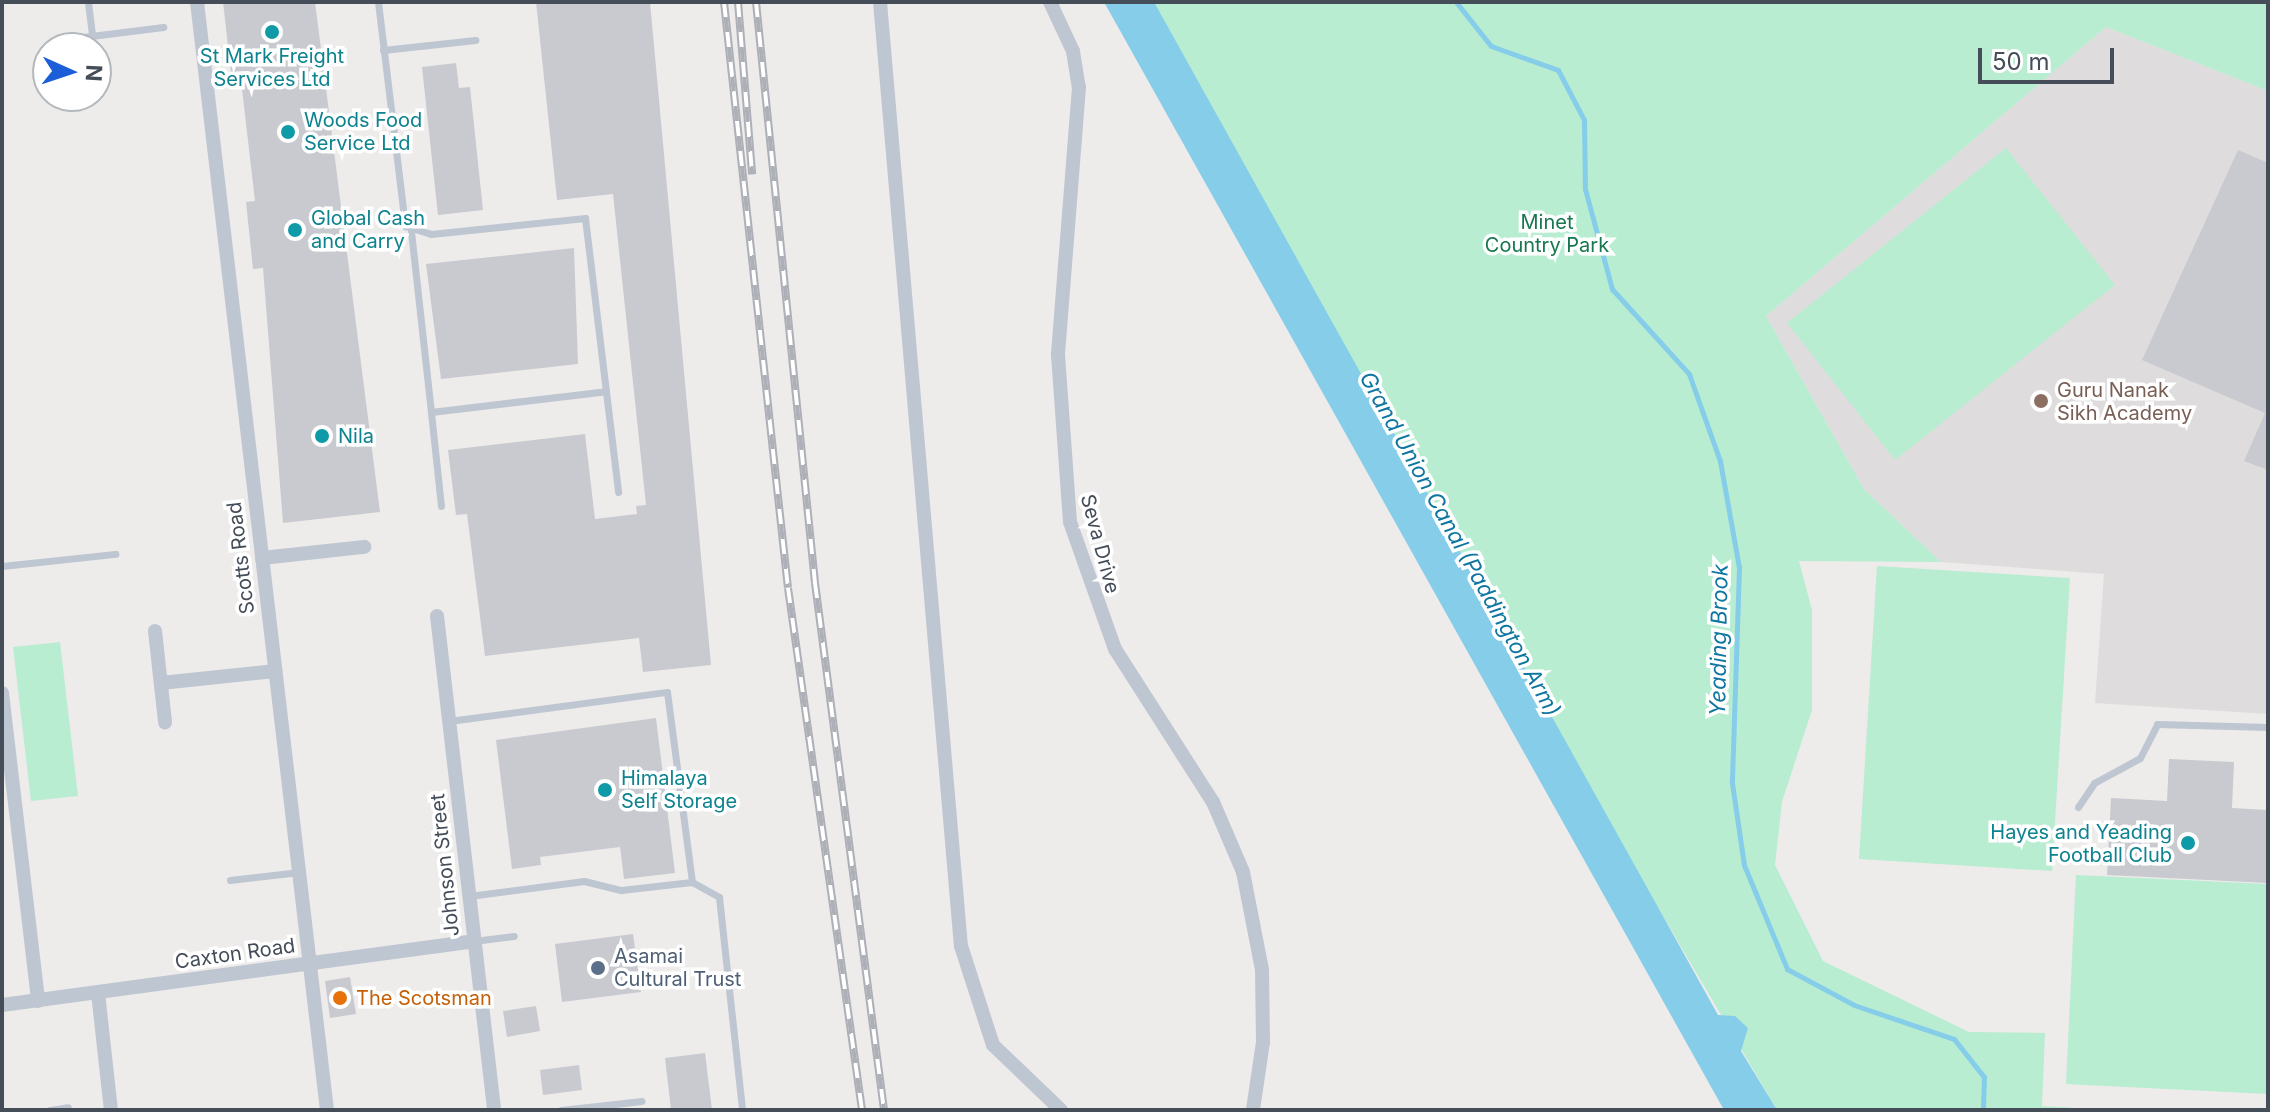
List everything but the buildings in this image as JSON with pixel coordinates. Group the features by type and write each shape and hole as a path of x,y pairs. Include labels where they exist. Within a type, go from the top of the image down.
{"street":[{"name":"Scotts Road","path":"197,2 327,1110"},
{"path":"880,2 961,946 993,1045 1061,1110"},
{"name":"Seva Drive","path":"1050,2 1073,51 1079,87 1058,355 1070,522 1115,649 1213,802 1243,872 1262,982 1253,1110"},
{"path":"262,558 364,547"},
{"name":"Johnson Street","path":"437,616 494,1110"},
{"path":"155,631 165,722"},
{"path":"161,683 275,671"},
{"path":"2,693 38,1001"},
{"name":"Caxton Road","path":"2,1005 474,941"},
{"path":"98,993 111,1110"}],"lane":[{"path":"88,2 92,32"},
{"path":"378,2 402,217 411,231 441,506"},
{"path":"112,33 163,27"},
{"path":"383,50 475,40"},
{"path":"411,231 585,218 618,492"},
{"path":"431,412 606,391"},
{"path":"2,566 115,554"},
{"path":"449,721 667,692 692,882"},
{"path":"2078,807 2094,783 2140,758 2157,724 2268,727"},
{"path":"230,880 300,872"},
{"path":"469,896 584,881 621,890 692,882 719,897 742,1108"},
{"path":"474,941 514,936"},
{"path":"561,1110 641,1101"},
{"path":"50,1110 68,1107"}],"shaded area":[{"name":"Guru Nanak Sikh Academy","path":"2106,27 2268,91 2268,714 2095,703 2104,574 1941,562 1864,489 1766,316"}],"green space":[{"name":"Minet Country Park","path":"1152,2 2268,2 2268,91 2106,27 1766,316 1864,489 1941,562 1799,561 1812,610 1812,710 1782,802 1775,865 1823,961 1969,1032 2045,1033 2042,1106 2111,1110 1777,1110 1540,707"},
{"path":"2006,148 2115,285 1895,460 1787,323"},
{"path":"1877,566 2070,578 2052,871 1859,859"},
{"path":"60,642 78,796 31,801 13,647"},
{"path":"2076,875 2268,884 2268,1094 2066,1084"}],"water":[{"path":"1104,2 1154,2 1718,1015 1735,1016 1748,1028 1741,1051 1777,1110 1724,1110"}],"waterway":[{"name":"Yeading Brook","path":"1456,2 1491,46 1558,70 1584,120 1585,189 1612,289 1689,374 1720,461 1739,568 1732,783 1744,865 1787,969 1854,1005 1954,1039 1984,1077 1983,1110"}],"railway":[{"path":"724,2 788,588 862,1110"},
{"path":"738,2 752,174"},
{"path":"756,2 815,583 884,1110"}],"place":[{"name":"St Mark Freight Services Ltd","path":"272,32"},
{"name":"Woods Food Service Ltd","path":"288,132"},
{"name":"Global Cash and Carry","path":"295,230"},
{"name":"Guru Nanak Sikh Academy","path":"2041,401"},
{"name":"Nila","path":"322,436"},
{"name":"Himalaya Self Storage","path":"605,790"},
{"name":"Hayes and Yeading Football Club","path":"2188,843"},
{"name":"Asamai Cultural Trust","path":"598,968"},
{"name":"The Scotsman","path":"340,998"}],"water label":[{"name":"Grand Union Canal (Paddington Arm)","path":"1460,544"}]}
